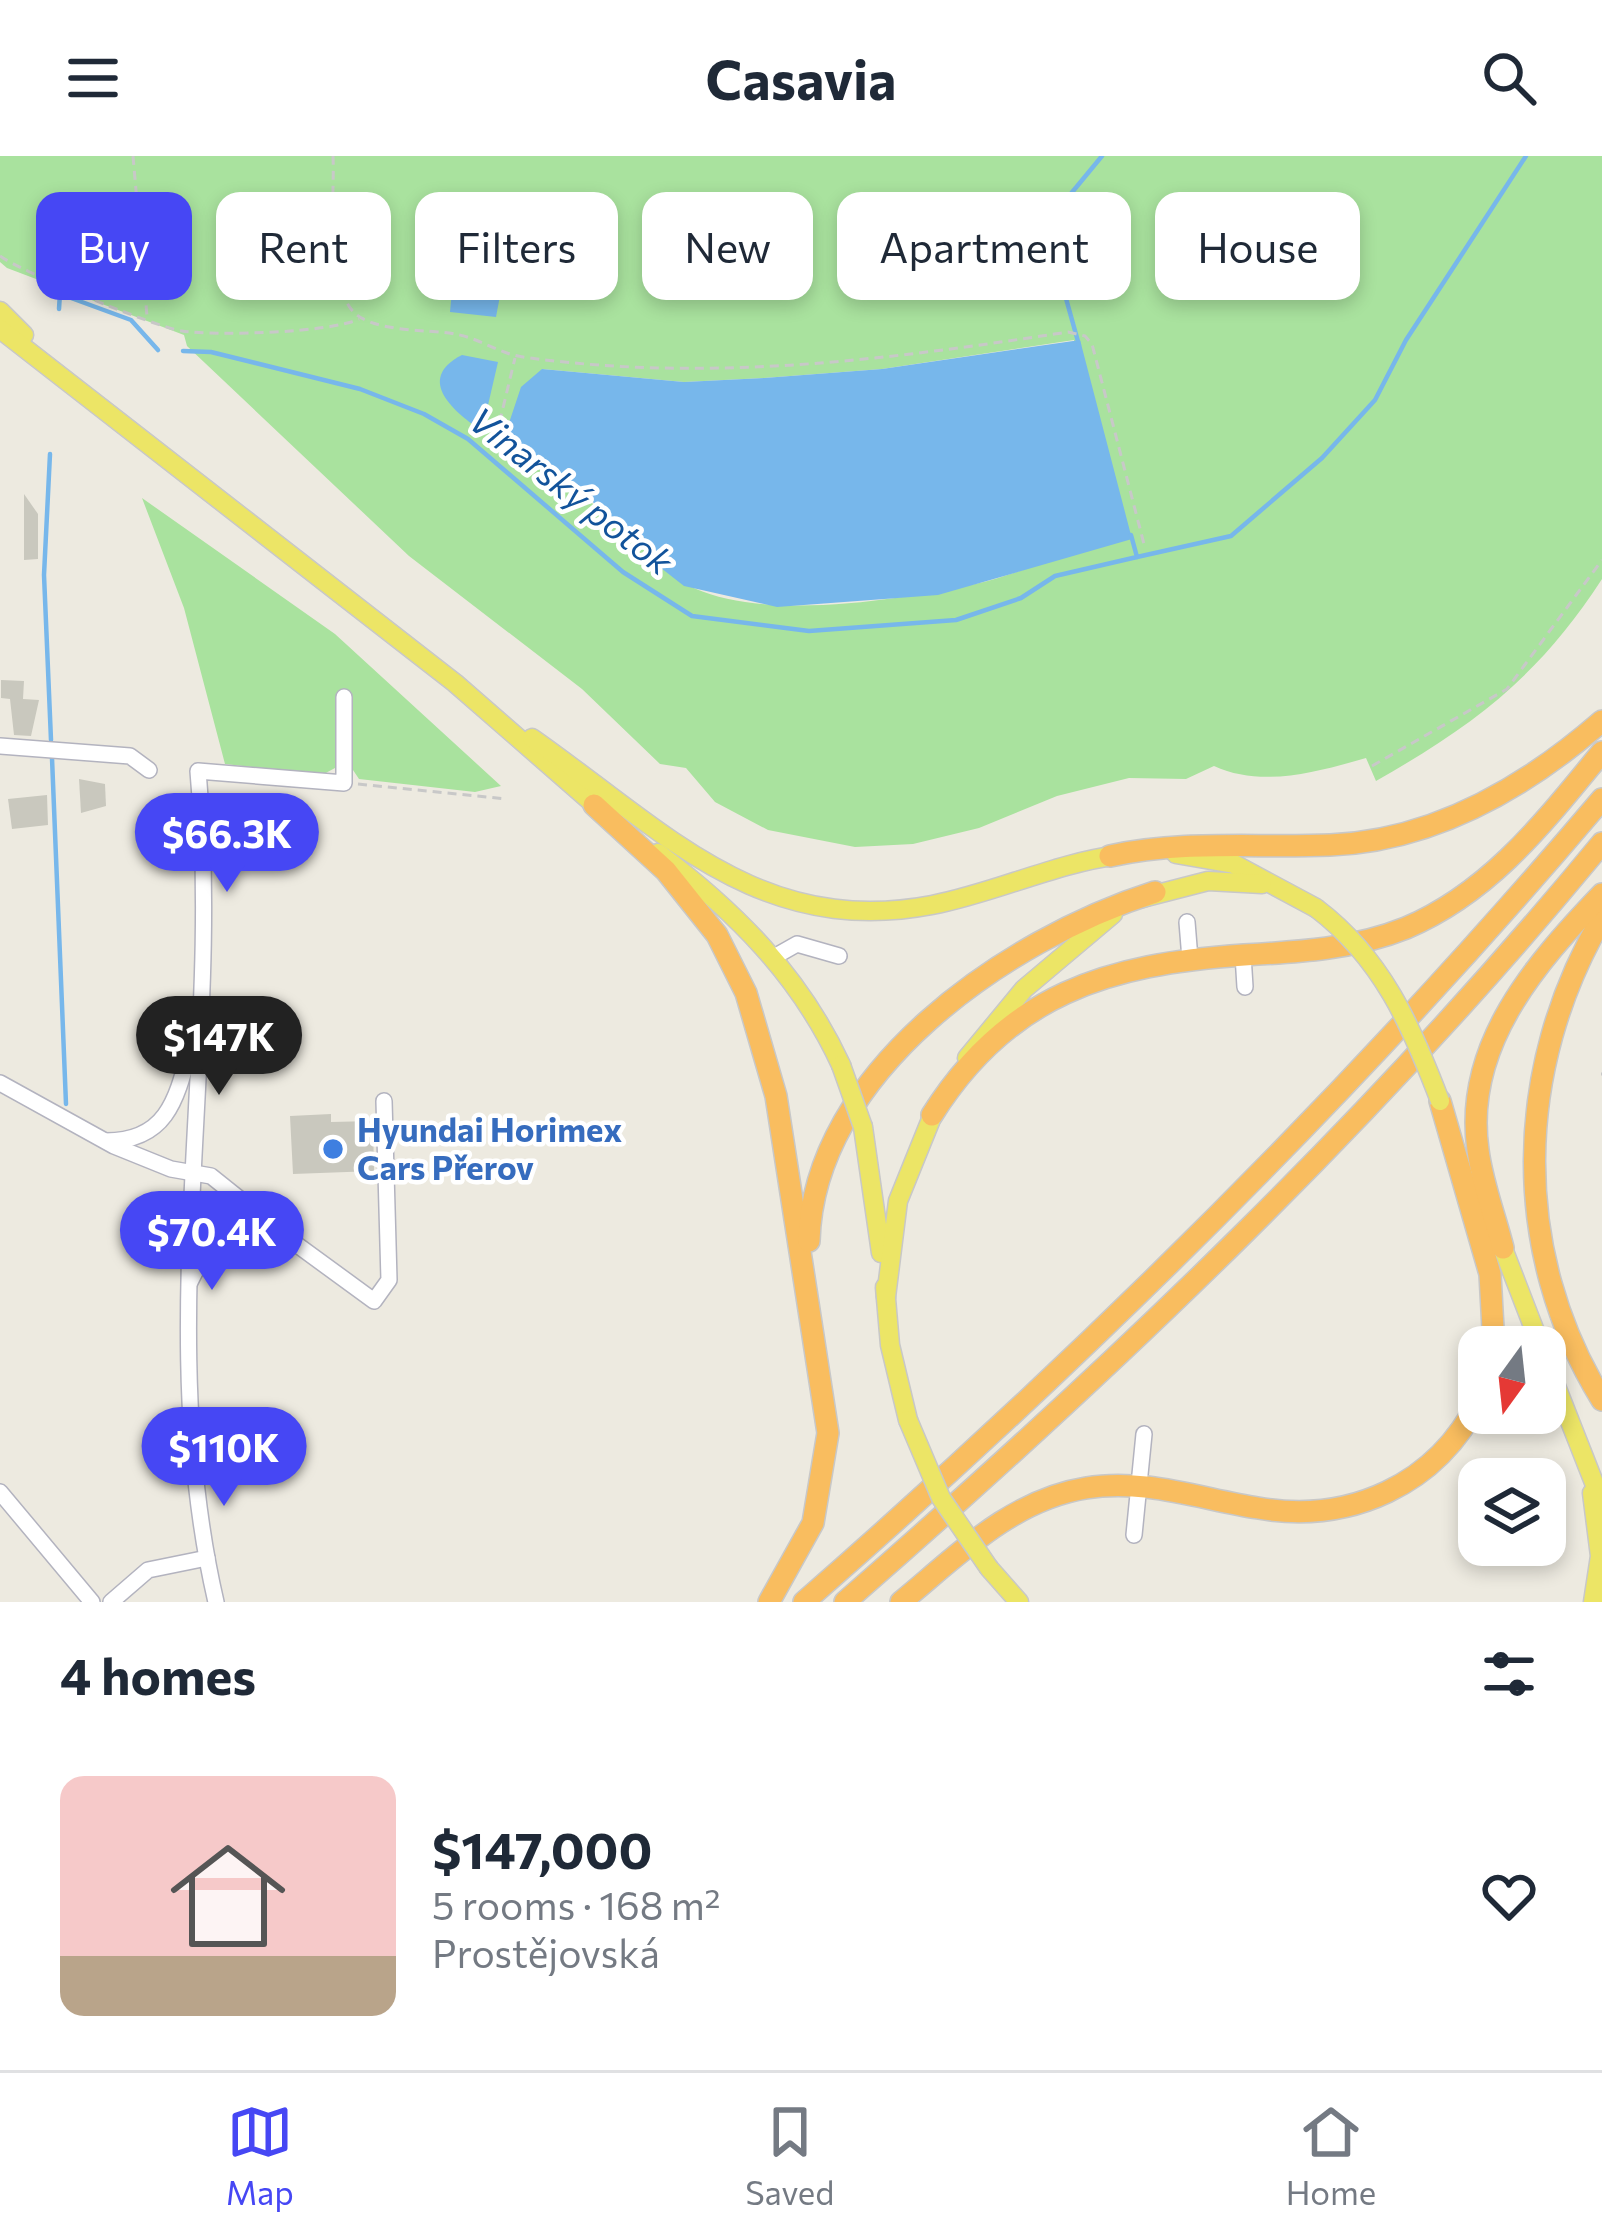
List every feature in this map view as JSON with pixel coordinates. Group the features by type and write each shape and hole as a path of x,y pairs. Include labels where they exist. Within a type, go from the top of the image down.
{"highway":[{"path":"1110,856 1192,844 1335,845 1416,830 1516,784 1602,721"},
{"path":"932,1115 989,1042 1037,1007 1109,974 1190,959 1358,943 1444,909 1517,852 1602,752"},
{"path":"804,1602 983,1446 1161,1278 1354,1080 1602,799"},
{"path":"594,805 687,893 723,945 746,993 776,1096 826,1409 824,1481 806,1540 769,1602"},
{"path":"845,1602 1178,1300 1374,1100 1602,843"},
{"path":"815,1325 811,1209 821,1161 853,1102 922,1031 1012,958 1081,920 1154,892"},
{"path":"1503,1248 1478,1151 1479,1082 1488,1047 1534,972 1602,894"},
{"path":"1602,918 1569,981 1547,1047 1533,1164 1550,1282 1570,1338 1602,1400"},
{"path":"1440,1101 1490,1274 1493,1326"},
{"path":"901,1602 1001,1522 1032,1504 1089,1487 1139,1486 1277,1511 1348,1508 1401,1487 1432,1465 1458,1429"}],"main road":[{"path":"0,311 60,373"},
{"path":"0,329 454,683 699,860 787,901 852,911 918,907 1110,856 1170,854 1234,864 1316,908 1351,937 1390,987 1533,1326"},
{"path":"454,683 594,805 714,897 774,957 814,1012 841,1065 863,1127 892,1358 908,1420 941,1498 988,1568 1019,1602"},
{"path":"886,1297 898,1201 932,1115 978,1041 1024,989 1106,919 1154,892 1208,881 1242,880 1284,891 1316,908"},
{"path":"1566,1414 1602,1503"},
{"path":"1585,1465 1600,1541 1593,1602"}],"street":[{"path":"216,1602 190,1443 189,1173 202,884 198,771 344,783 344,697"},
{"path":"0,746 130,756 148,770"},
{"path":"1187,922 1190,959"},
{"path":"774,957 797,944 839,956"},
{"path":"1243,956 1245,987"},
{"path":"104,1141 136,1138 167,1117 197,1020"},
{"path":"0,1083 104,1141 189,1173 211,1176 374,1301 389,1280 384,1101"},
{"path":"187,1288 205,1251 238,1228 256,1227 296,1244"},
{"path":"1134,1535 1144,1434"},
{"path":"0,1492 92,1602"},
{"path":"111,1602 148,1570 206,1558"}],"path":[{"path":"133,156 147,318"},
{"path":"333,156 338,269 346,299 361,319"},
{"path":"0,256 26,272 182,331 313,329 361,319 480,338 516,356 636,370 802,368 1068,332 1085,336 1092,344 1144,544"},
{"path":"496,437 516,356"},
{"path":"1372,766 1507,689 1602,560"},
{"path":"344,783 507,799"}],"green space":[{"path":"0,156 1602,156 1602,579 1554,643 1503,695 1445,739 1376,781 1366,758 1270,777 1214,766 1186,779 1129,778 1057,796 979,828 913,844 855,847 768,830 715,802 686,768 660,764 582,689 409,556 187,346 184,335 92,300 192,300 192,192 36,192 36,279 0,262","holes":["1074,340 1073,553 1000,577 850,603 752,603 709,594 674,576 651,549 525,451 542,369 684,382 764,378 882,369"]},
{"path":"142,498 335,634 501,786 475,792 359,779 353,770 335,768 322,775 225,764 184,608"}],"water":[{"path":"451,300 499,300 496,317 450,312"},
{"path":"1080,340 1132,539 938,595 777,607 684,586 661,568 651,549 506,432 521,387 542,369 684,382 764,378 882,369"},
{"path":"462,355 498,362 482,431 452,406 440,386 448,365"}],"building":[{"path":"24,494 38,514 38,559 24,560"},
{"path":"1,680 24,681 23,699 39,700 31,736 14,735 10,699 1,698"},
{"path":"79,779 105,784 106,806 81,813"},
{"path":"47,795 48,825 12,829 8,799"},
{"path":"331,1114 331,1122 373,1121 374,1171 293,1174 290,1116"}],"waterway":[{"name":"Vinarský potok","path":"1079,345 1048,234 1050,219 1102,156"},
{"path":"1137,557 1231,536 1322,458 1375,400 1406,340 1526,156"},
{"path":"59,309 60,300"},
{"name":"Vinarský potok","path":"77,300 131,320 158,350"},
{"name":"Vinarský potok","path":"183,351 211,352 360,389 424,414 468,439 623,572 692,616 809,631 956,620 1021,598 1055,576 1137,557 1131,535"},
{"path":"50,454 44,575 51,740"},
{"path":"52,758 66,1104"}],"place":[{"name":"Hyundai Horimex Cars Přerov","path":"333,1149"}]}
